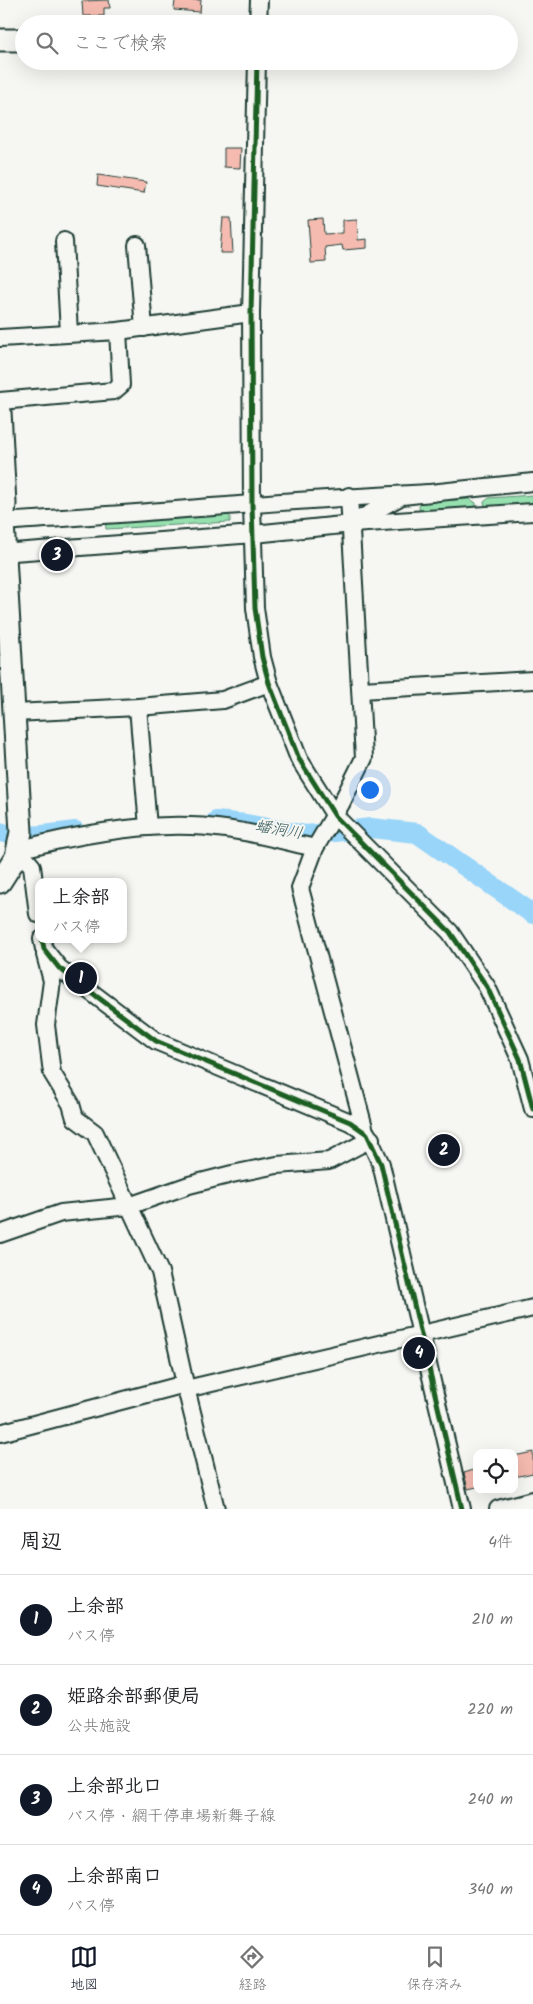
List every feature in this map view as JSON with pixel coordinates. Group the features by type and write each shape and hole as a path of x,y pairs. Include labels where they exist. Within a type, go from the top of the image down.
{"main road":[{"path":"0,40 15,40"},
{"path":"0,411 5,504 1,522 2,552 14,713 19,841 0,882"}],"street":[{"path":"258,15 259,0"},
{"path":"257,70 250,313 252,505 256,616 269,683 299,759 338,810 437,918 465,954 487,987 509,1031 526,1078 533,1109"},
{"path":"64,241 70,333"},
{"path":"137,245 144,328"},
{"path":"0,338 118,331 250,313"},
{"path":"0,401 114,390 121,385 118,331"},
{"path":"352,524 402,496 533,482"},
{"path":"1,522 252,505 349,496 433,493"},
{"path":"349,496 364,758 338,810 315,848 300,888 368,1135 384,1172 462,1509"},
{"path":"2,552 254,534 352,524 533,512"},
{"path":"361,690 533,680"},
{"path":"14,713 138,707 222,700 269,683"},
{"path":"138,707 147,820"},
{"path":"35,890 32,866 19,841 52,841 147,820 234,830 315,848"},
{"path":"43,944 53,961 69,976 156,1041 350,1122 368,1135"},
{"path":"43,944 52,981 46,1025 52,1072 72,1104 76,1118 95,1133 160,1272 185,1387 216,1509"},
{"path":"0,1234 61,1213 129,1206 189,1185 232,1174 277,1165 329,1161 368,1135"},
{"path":"0,1433 185,1387 533,1308"},
{"path":"498,1509 533,1500"}],"green space":[{"path":"533,495 533,509 486,509 484,502 489,498"},
{"path":"470,499 476,503 476,509 420,513 419,506 423,502"},
{"path":"230,506 230,522 106,529 105,513"}],"building":[{"path":"109,0 110,8 104,8 104,15 83,15 82,1"},
{"path":"175,0 201,0 200,12 174,10"},
{"path":"224,148 241,148 240,168 224,167"},
{"path":"98,175 146,182 144,193 97,186"},
{"path":"223,218 231,218 233,253 220,253"},
{"path":"323,219 324,234 343,233 343,220 357,219 358,240 367,239 367,248 343,250 342,245 325,247 326,262 311,263 308,220"},
{"path":"533,1452 533,1473 518,1476 518,1455"},
{"path":"473,1470 473,1488 468,1489 464,1473"}],"waterway":[{"name":"蟠洞川","path":"216,821 246,824 306,835 371,828 417,833 533,914"},
{"name":"蟠洞川","path":"0,832 28,836 75,831"}],"cycle path":[{"path":"257,70 251,313 252,505 255,608 262,657 269,683 299,759 335,816 450,932 487,987 520,1059 533,1109"},
{"path":"43,943 44,949 59,968 156,1041 350,1122 367,1134 381,1164 462,1509"}],"place":[{"name":"上余部北口","path":"57,555"},
{"name":"上余部","path":"81,978"},
{"name":"姫路余部郵便局","path":"444,1150"},
{"name":"上余部南口","path":"419,1353"}]}
